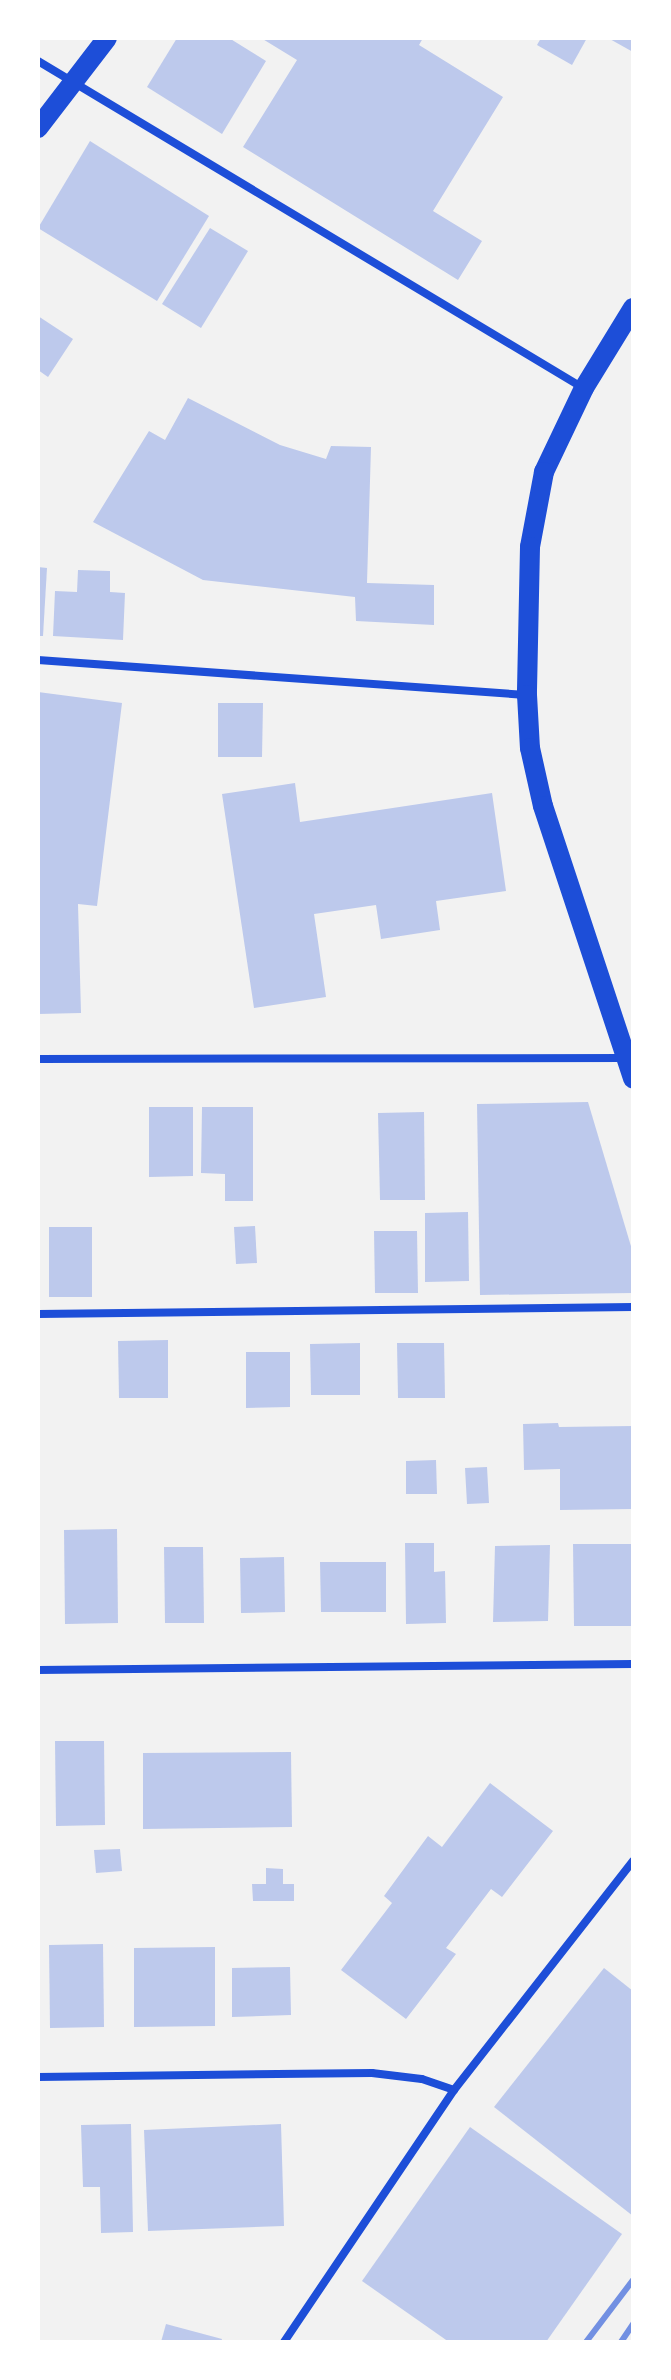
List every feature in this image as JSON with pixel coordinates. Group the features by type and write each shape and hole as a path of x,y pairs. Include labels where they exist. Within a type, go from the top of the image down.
{"main road":[{"path":"38,128 107,38"},
{"path":"633,308 584,388 551,451 532,522 527,695 530,748 543,806 633,1078"}],"street":[{"path":"38,61 584,388"},
{"path":"38,660 527,695"},
{"path":"38,1059 626,1058"},
{"path":"38,1314 633,1307"},
{"path":"38,1670 633,1664"},
{"path":"284,2342 454,2090 633,1861"},
{"path":"38,2077 372,2073 422,2079 454,2090"}],"building":[{"path":"177,38 229,38 266,61 222,134 147,87"},
{"path":"261,38 423,38 419,45 503,97 433,211 482,241 458,280 243,147 297,60"},
{"path":"541,38 587,38 572,65 537,45"},
{"path":"608,38 633,38 633,52"},
{"path":"90,141 209,216 157,301 38,228"},
{"path":"210,228 248,251 201,328 162,304"},
{"path":"38,316 73,339 48,377 38,370"},
{"path":"188,398 280,445 326,459 331,446 371,447 367,583 434,585 434,625 356,621 355,597 203,580 93,522 149,431 165,440"},
{"path":"38,567 47,568 43,636 38,636"},
{"path":"78,570 110,571 110,592 125,593 123,640 53,636 55,591 77,592"},
{"path":"38,692 122,703 97,906 78,904 81,1013 38,1014"},
{"path":"218,703 263,703 262,757 218,757"},
{"path":"295,783 300,822 492,793 506,891 436,901 440,930 381,939 376,905 314,914 326,997 254,1008 222,794"},
{"path":"588,1102 633,1253 633,1293 480,1295 477,1104"},
{"path":"149,1107 193,1107 193,1176 149,1177"},
{"path":"202,1107 253,1107 253,1201 225,1201 225,1174 201,1173"},
{"path":"424,1112 425,1200 380,1200 378,1113"},
{"path":"468,1212 469,1281 425,1282 425,1213"},
{"path":"255,1226 257,1263 236,1264 234,1227"},
{"path":"49,1227 92,1227 92,1297 49,1297"},
{"path":"374,1231 417,1231 418,1293 375,1293"},
{"path":"168,1340 168,1398 119,1398 118,1341"},
{"path":"360,1343 360,1395 311,1395 310,1344"},
{"path":"397,1343 444,1343 445,1398 398,1398"},
{"path":"246,1352 290,1352 290,1407 246,1408"},
{"path":"558,1423 559,1427 633,1426 633,1509 560,1510 560,1469 524,1470 523,1424"},
{"path":"436,1460 437,1494 406,1494 406,1461"},
{"path":"487,1467 489,1503 467,1504 465,1468"},
{"path":"117,1529 118,1623 65,1624 64,1530"},
{"path":"405,1543 434,1543 434,1572 445,1571 446,1623 406,1624"},
{"path":"573,1544 633,1544 633,1626 574,1626"},
{"path":"550,1545 548,1621 493,1622 495,1546"},
{"path":"164,1547 203,1547 204,1623 165,1623"},
{"path":"284,1557 285,1612 241,1613 240,1558"},
{"path":"320,1562 386,1562 386,1612 321,1612"},
{"path":"55,1741 104,1741 105,1825 56,1826"},
{"path":"291,1752 292,1827 143,1829 143,1753"},
{"path":"490,1783 553,1831 502,1897 491,1889 446,1948 456,1954 406,2019 341,1970 392,1903 384,1896 428,1836 442,1847"},
{"path":"120,1849 122,1871 96,1873 94,1850"},
{"path":"266,1868 283,1869 283,1884 294,1884 294,1901 253,1901 252,1884 266,1884"},
{"path":"103,1944 104,2027 50,2028 49,1945"},
{"path":"215,1947 215,2026 134,2027 134,1948"},
{"path":"290,1967 291,2015 232,2017 232,1968"},
{"path":"604,1968 633,1991 633,2216 494,2107"},
{"path":"131,2124 133,2232 101,2233 100,2187 83,2187 81,2125"},
{"path":"281,2124 284,2226 148,2231 144,2130"},
{"path":"470,2127 622,2234 546,2342 449,2342 362,2281"},
{"path":"166,2324 222,2339 221,2342 161,2342"}],"railway":[{"path":"586,2342 633,2280"},
{"path":"621,2342 633,2324"}]}
